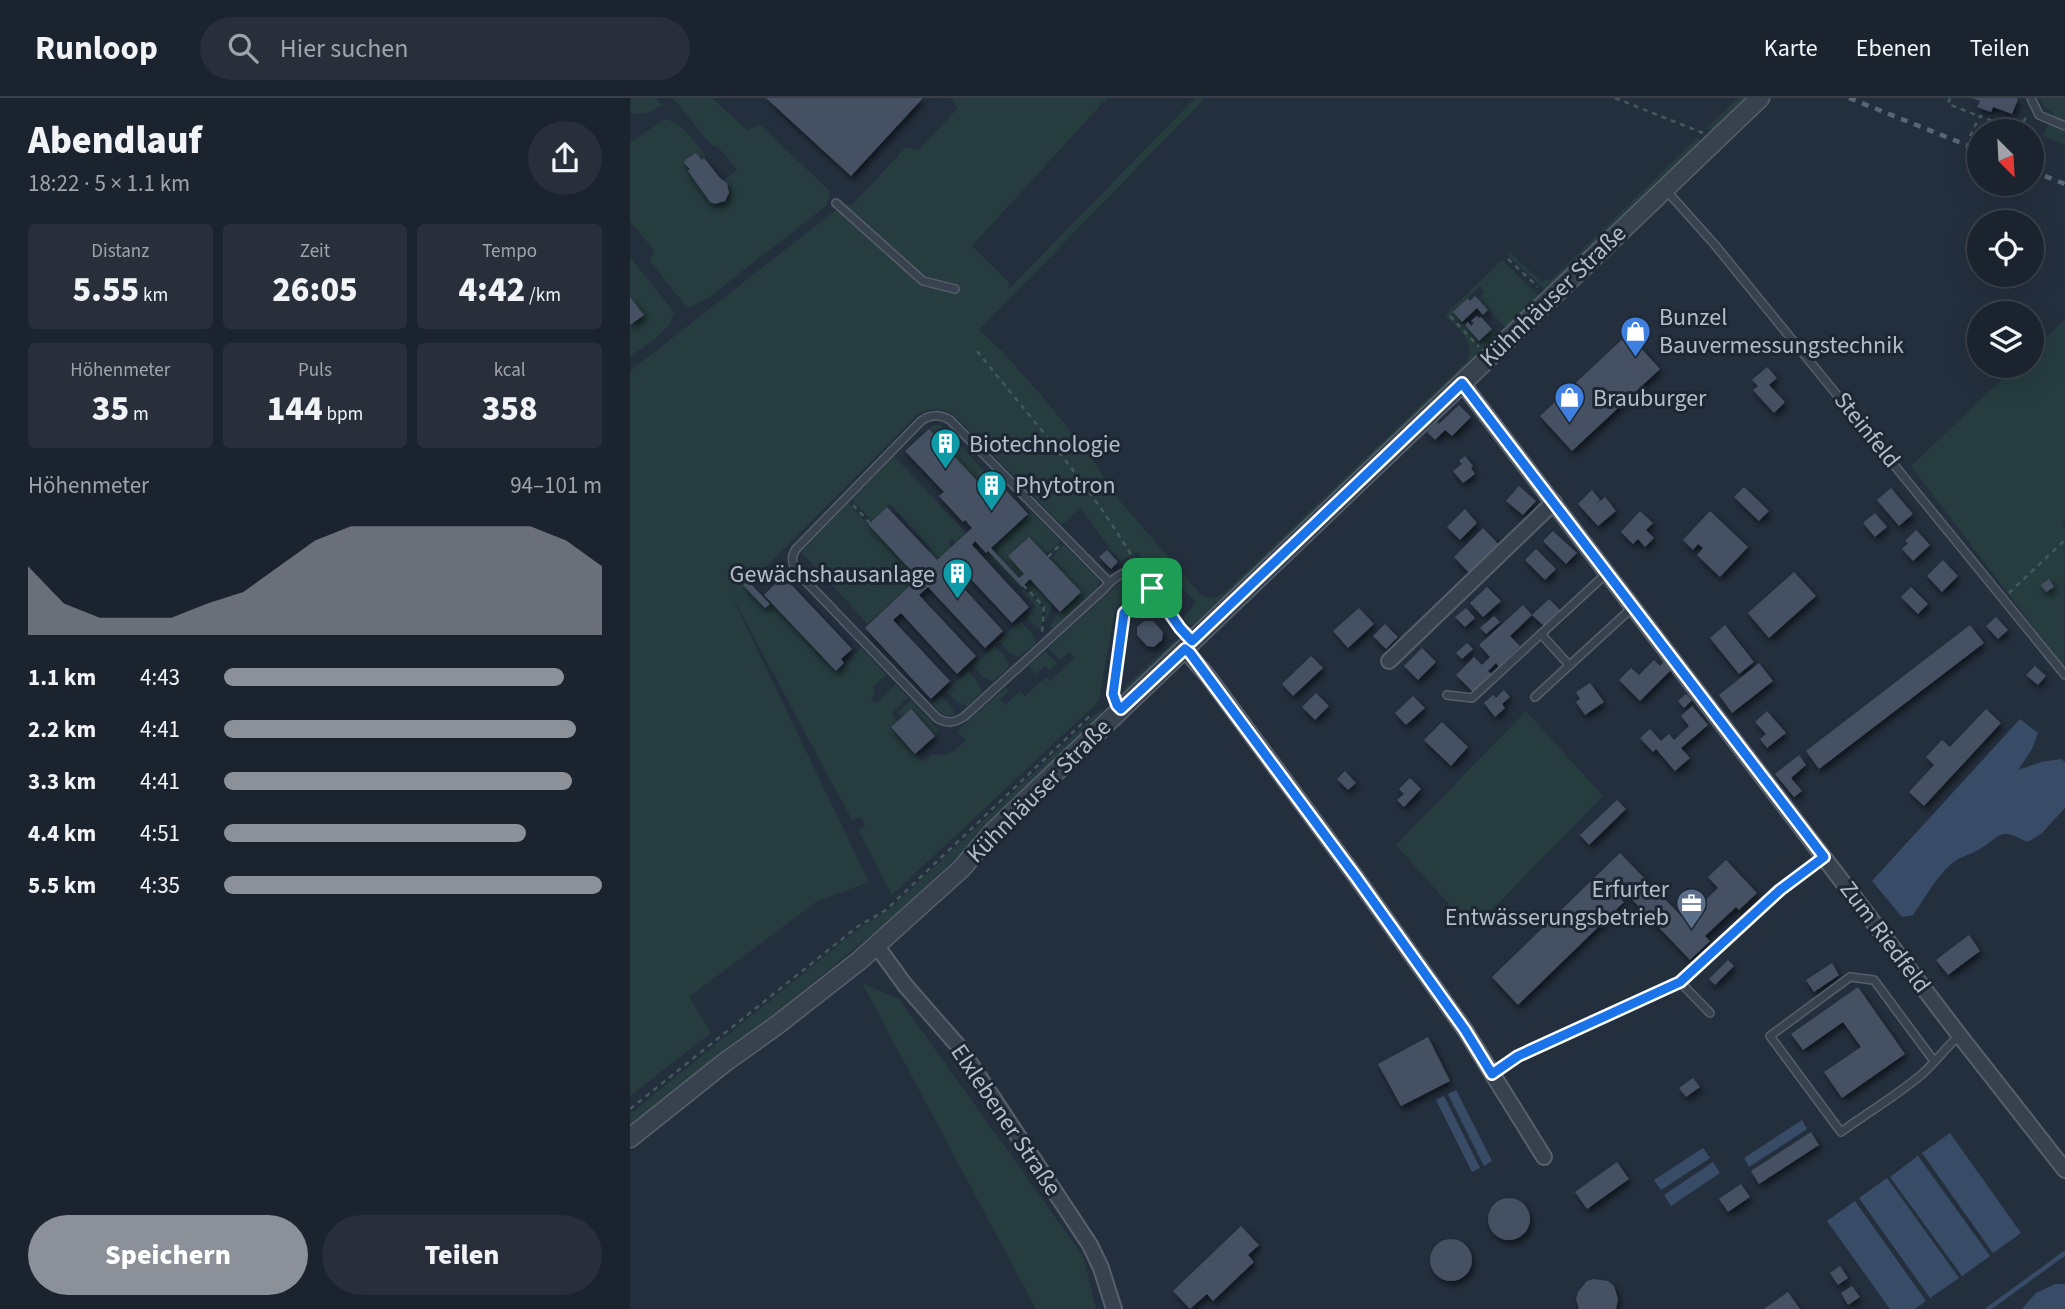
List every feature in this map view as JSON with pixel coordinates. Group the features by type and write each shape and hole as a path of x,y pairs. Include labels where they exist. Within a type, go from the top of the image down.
{"street":[{"name":"Kühnhäuser Straße","path":"630,1138 724,1063 777,1026 876,945 961,869 994,831 1760,98"},
{"name":"Zum Riedfeld","path":"1462,383 2065,1170"},
{"path":"1389,661 1554,502"},
{"path":"1188,645 1465,1030 1544,1157"},
{"name":"Elxlebener Straße","path":"876,945 905,985 960,1048 1090,1245 1101,1268 1114,1309"}],"lane":[{"path":"2032,101 2039,115 2065,125"},
{"name":"Steinfeld","path":"1665,188 1723,254 2065,675"},
{"path":"836,203 923,281 955,289"},
{"path":"1109,582 944,416 929,416 921,421 796,549 792,558 798,573 927,708 945,722 955,722 965,716 1109,582 1139,567 1180,628 1188,645"},
{"path":"1447,695 1472,698 1608,573"},
{"path":"1121,709 1113,694 1124,613 1152,588"},
{"path":"1535,697 1634,607"},
{"path":"1541,634 1569,665"},
{"path":"1492,1074 1518,1056 1680,982 1780,890 1824,857"},
{"path":"1934,1062 1874,980 1850,977 1770,1036 1840,1132 1922,1074 1934,1062 1950,1044 1958,1027"},
{"path":"1680,982 1710,1013"}],"path":[{"path":"1615,98 1717,139"},
{"path":"1950,98 1948,104 1988,119"},
{"path":"2024,119 2032,101"},
{"path":"1508,259 1545,293"},
{"path":"1450,316 1489,357"},
{"path":"977,351 1116,529 1139,567"},
{"path":"846,497 870,523"},
{"path":"2004,598 2065,540"},
{"path":"1048,557 1053,552"},
{"path":"1023,585 1044,607 1042,634"},
{"path":"630,1109 857,927 886,910 1095,711"}],"green space":[{"path":"631,98 656,98 662,105 646,113 630,112"},
{"path":"673,98 712,98 747,130 760,125 830,191 826,206 708,298 690,307 685,305 650,261 654,250 630,221 630,143 664,119 677,124 688,133 706,156 702,160 696,153 684,163 704,191 706,199 715,204 728,197 729,188 724,180 737,170 718,147 711,145"},
{"path":"951,98 1107,98 972,246 1008,281 1009,289 1195,98 1205,98 979,330 1002,351 1048,403 1092,459 1114,494 1202,596 1213,598 1224,593 1465,363 1469,356 1468,343 1445,315 1502,260 1539,296 1506,328 1478,299 1485,291 1480,286 1453,312 1479,341 1492,329 1498,335 1194,626 1183,619 1196,602 1167,574 1156,582 1138,552 1120,562 1080,507 1062,525 953,414 934,409 916,416 752,581 744,585 765,608 771,602 836,671 861,648 887,675 873,687 875,694 871,699 876,703 896,684 908,697 891,714 897,721 891,728 923,762 932,754 950,753 966,741 957,731 1006,687 1009,691 1000,699 1005,705 1020,691 1025,696 1046,677 1050,681 1075,658 1069,652 1060,660 1048,648 1125,578 1140,581 1142,584 1115,609 1099,701 892,895 858,830 865,826 861,817 852,820 728,589 869,882 816,902 689,997 711,1033 630,1096 630,371 836,210 854,203 906,147 918,151 957,109"},
{"path":"1738,98 1749,98 1716,129 1706,129"},
{"path":"2039,98 2065,98 2065,145 2044,136 2054,114"},
{"path":"1698,137 1701,143 1552,287 1544,289 1507,255 1510,252 1540,281 1552,279"},
{"path":"630,257 674,312 663,332 630,357 630,326 644,314 630,297"},
{"path":"2065,319 2065,522 2062,525 2065,529 2064,667 1911,466 2003,378 2044,378 2044,339"},
{"path":"934,425 945,428 993,481 988,485 995,493 991,496 929,429"},
{"path":"894,456 966,533 956,542 952,539 948,543 951,547 937,560 929,552 932,549 890,504 872,521 852,500"},
{"path":"848,503 918,578 868,624 801,552"},
{"path":"1031,511 1059,543 1045,555 1028,537 1008,556 1024,574 1019,578 991,548"},
{"path":"1062,546 1098,579 1099,583 1097,588 1054,628 1050,627 1059,610 1050,560"},
{"path":"988,551 1043,608 1041,629 1026,616 1036,606 986,554"},
{"path":"1030,579 1053,605 1044,624 1046,607 1024,585"},
{"path":"1020,621 1031,632 1036,643 1019,657 1010,653 999,641"},
{"path":"1174,641 1177,644 1130,691 1125,691 1124,688"},
{"path":"994,646 1005,657 1009,667 993,681 983,677 973,666"},
{"path":"1045,651 1057,663 1049,670 1045,666 1036,674 1028,666"},
{"path":"968,671 982,692 967,706 957,702 946,691"},
{"path":"941,695 952,707 955,715 945,715 932,704"},
{"path":"911,700 937,728 935,736 911,709 902,717 898,712"},
{"path":"1101,709 1101,720 889,921 630,1130 630,1114 857,930 891,908"},
{"path":"1526,711 1603,796 1472,930 1396,845"},
{"path":"862,983 899,999 1083,1256 1096,1309 1036,1309"}],"water":[{"path":"2020,719 2038,733 2032,749 2018,770 2041,762 2061,759 2065,762 2065,808 2041,834 2027,842 2010,835 2000,835 1978,850 1958,859 1939,877 1913,915 1902,917 1872,881"},
{"path":"1456,1090 1492,1161 1484,1166 1448,1094"},
{"path":"1444,1096 1480,1168 1472,1172 1436,1100"},
{"path":"1802,1120 1807,1129 1749,1167 1744,1158"},
{"path":"1950,1133 2021,1233 1993,1253 1922,1153"},
{"path":"1703,1148 1710,1158 1661,1190 1654,1180"},
{"path":"1918,1156 1990,1256 1962,1276 1890,1177"},
{"path":"1713,1162 1720,1173 1671,1206 1664,1195"},
{"path":"1887,1178 1959,1278 1930,1298 1859,1198"},
{"path":"1855,1201 1926,1301 1915,1309 1890,1309 1827,1221"},
{"path":"2055,1284 2065,1284 2065,1309 2022,1309 2036,1293"}],"building":[{"path":"766,98 923,98 851,176"},
{"path":"1971,98 2018,99 2012,114 1993,107 1991,112 1977,107 1980,101"},
{"path":"696,153 727,183 729,193 725,201 715,204 710,202 688,171 690,169 684,163"},
{"path":"1475,296 1488,310 1483,315 1477,308 1462,322 1453,312 1468,298 1470,301"},
{"path":"630,297 644,315 630,325"},
{"path":"1477,316 1492,329 1479,341 1465,325 1468,322 1471,326 1474,323 1471,321"},
{"path":"1628,334 1660,369 1572,451 1540,416"},
{"path":"1767,367 1777,378 1769,385 1785,402 1774,413 1753,390 1758,386 1752,380"},
{"path":"1459,405 1471,417 1452,436 1445,430 1435,440 1427,432"},
{"name":"Gewächshausanlage","path":"929,429 991,496 1002,486 1028,514 991,548 1019,578 1024,574 1008,556 1029,537 1081,592 1060,612 1030,579 1022,587 975,541 972,545 1029,607 1012,623 954,561 946,569 1003,631 985,648 928,587 919,595 976,656 957,674 901,613 893,620 950,681 931,699 865,628 918,578 868,524 887,507 937,560 972,528 939,496 944,492 905,451"},
{"path":"1465,456 1473,466 1471,468 1475,474 1463,483 1453,471 1462,464 1459,461"},
{"path":"1519,486 1536,501 1523,515 1506,501"},
{"path":"1744,487 1769,511 1759,521 1734,497"},
{"path":"1891,488 1913,514 1899,526 1877,500"},
{"path":"1592,490 1600,500 1594,506 1605,497 1616,511 1598,526 1578,504"},
{"path":"1465,509 1477,523 1460,540 1447,527"},
{"path":"1640,511 1653,523 1646,530 1654,538 1645,547 1638,539 1633,544 1621,532"},
{"path":"1710,511 1748,547 1720,577 1697,555 1703,548 1698,544 1693,550 1683,540"},
{"path":"1875,513 1887,527 1875,537 1863,523"},
{"path":"1483,528 1501,547 1472,576 1454,557"},
{"path":"1916,530 1930,545 1913,561 1902,549 1908,543 1905,541"},
{"path":"1553,531 1577,553 1566,564 1543,541"},
{"path":"1536,549 1556,569 1545,580 1525,560"},
{"path":"1107,550 1118,562 1111,569 1099,557"},
{"path":"1943,560 1958,576 1942,592 1927,576"},
{"path":"1794,572 1816,596 1769,638 1748,613"},
{"path":"784,577 852,649 841,659 844,663 836,671 764,595 777,579 779,581"},
{"path":"2049,579 2054,587 2046,592 2041,585"},
{"path":"748,581 770,604 765,608 743,585"},
{"path":"1487,587 1501,601 1483,617 1470,603"},
{"path":"1911,587 1928,604 1918,614 1901,597"},
{"path":"1549,599 1561,611 1545,627 1532,615"},
{"path":"1523,605 1532,615 1510,636 1520,646 1499,667 1496,663 1488,671 1491,674 1473,692 1456,675 1474,657 1482,665 1490,657 1479,645"},
{"path":"1359,608 1374,624 1348,648 1333,631"},
{"path":"1466,608 1475,618 1465,627 1455,617"},
{"path":"1494,616 1500,622 1486,634 1480,628"},
{"path":"1996,617 2008,630 1998,639 1986,626"},
{"path":"1144,621 1153,621 1163,632 1162,640 1154,647 1147,646 1137,635 1137,627"},
{"path":"1385,624 1398,637 1386,649 1373,636"},
{"path":"1725,625 1754,662 1739,674 1710,638"},
{"path":"1970,625 1984,643 1819,769 1806,751"},
{"path":"1467,643 1473,649 1462,659 1456,653"},
{"path":"1422,648 1436,662 1418,680 1404,666"},
{"path":"1311,656 1323,668 1293,696 1282,684"},
{"path":"1654,660 1660,666 1665,660 1673,668 1640,701 1619,680 1631,668 1639,675"},
{"path":"1759,663 1773,681 1732,713 1719,695"},
{"path":"2035,666 2046,676 2038,685 2026,675"},
{"path":"1590,683 1604,702 1585,715 1576,702 1580,699 1576,692"},
{"path":"1504,690 1510,697 1502,704 1505,708 1495,717 1484,703 1493,695 1496,698"},
{"path":"1316,693 1329,706 1315,720 1302,707"},
{"path":"1686,694 1692,700 1684,708 1678,701"},
{"path":"1413,696 1425,708 1406,725 1395,713"},
{"path":"1692,706 1708,725 1681,748 1690,758 1675,771 1656,749 1653,752 1640,738 1650,729 1661,741 1669,734 1674,740 1689,726 1681,716"},
{"path":"911,709 935,736 915,754 891,727"},
{"path":"1986,709 2001,723 1924,806 1909,792 1934,765 1926,757 1942,740 1950,747"},
{"path":"1767,711 1786,733 1767,748 1760,739 1766,734 1755,722"},
{"path":"1442,722 1468,747 1451,766 1424,740"},
{"path":"1799,755 1806,765 1791,778 1802,791 1794,797 1775,774"},
{"path":"1345,771 1356,783 1348,790 1337,779"},
{"path":"1410,778 1421,789 1404,807 1397,800 1404,794 1399,789"},
{"path":"1617,800 1626,809 1589,845 1580,835"},
{"path":"1620,853 1685,920 1718,888 1708,877 1726,860 1757,893 1739,910 1736,907 1705,936 1710,941 1690,960 1624,891 1618,896 1624,902 1518,1005 1492,977"},
{"path":"1969,935 1980,951 1948,975 1936,960"},
{"path":"1728,960 1734,966 1715,985 1709,979"},
{"path":"1832,963 1839,975 1814,992 1806,980"},
{"path":"1858,987 1905,1054 1842,1098 1824,1072 1861,1047 1843,1022 1803,1050 1791,1034"},
{"path":"1428,1037 1450,1081 1401,1106 1378,1064"},
{"path":"1693,1078 1700,1087 1686,1097 1679,1088"},
{"path":"1811,1132 1819,1145 1759,1184 1751,1171"},
{"path":"1617,1162 1629,1179 1587,1209 1575,1192"},
{"path":"1741,1184 1750,1197 1728,1212 1719,1199"},
{"path":"1509,1198 1524,1204 1530,1219 1524,1234 1509,1240 1494,1234 1488,1219 1494,1204"},
{"path":"1241,1226 1259,1245 1248,1255 1254,1262 1213,1301 1207,1294 1190,1309 1173,1291"},
{"path":"1451,1239 1466,1245 1472,1260 1466,1275 1451,1281 1436,1275 1430,1260 1436,1245"},
{"path":"1840,1266 1848,1278 1838,1285 1830,1273"},
{"path":"1587,1281 1608,1281 1614,1286 1618,1299 1616,1309 1579,1309 1576,1299 1578,1292"},
{"path":"1852,1286 1860,1297 1848,1305 1841,1293"},
{"path":"1788,1292 1800,1309 1764,1309"}],"waterway":[{"path":"1988,1309 2065,1253"}],"railway":[{"path":"1849,98 1967,145"},
{"path":"2044,176 2065,184"}],"place":[{"name":"Bunzel Bauvermessungstechnik","path":"1636,358"},
{"name":"Brauburger","path":"1570,425"},
{"name":"Biotechnologie","path":"946,471"},
{"name":"Phytotron","path":"992,512"},
{"name":"Gewächshausanlage","path":"958,601"},
{"name":"Erfurter Entwässerungsbetrieb","path":"1692,930"}],"route":[{"path":"1462,383 1824,857 1780,890 1680,982 1518,1056 1492,1074 1465,1030 1356,877 1190,653 1185,649 1121,709 1117,705 1113,694 1124,613 1152,588 1192,641 1462,383"}]}
